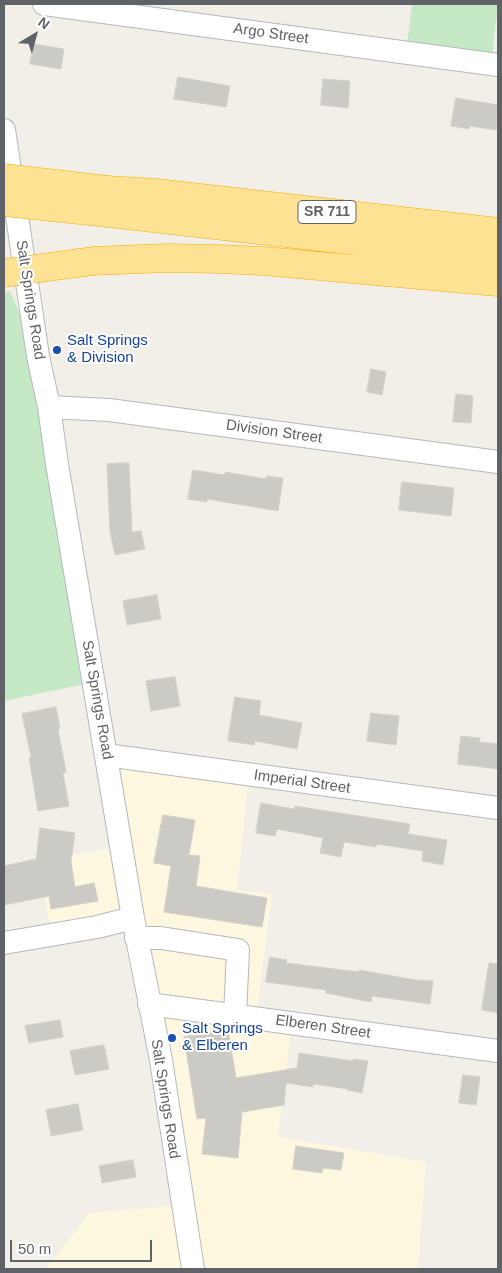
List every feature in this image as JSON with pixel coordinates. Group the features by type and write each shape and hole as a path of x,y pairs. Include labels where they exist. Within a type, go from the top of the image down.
{"highway":[{"path":"4,165 107,194"},
{"path":"4,178 498,257"},
{"name":"SR 711","path":"107,194 156,193 498,232"},
{"path":"4,202 107,194"},
{"path":"4,273 93,262 167,258 263,261 498,282"}],"street":[{"name":"Argo Street","path":"44,4 498,65"},
{"name":"Salt Springs Road","path":"4,130 38,356 49,407 135,928 161,1060 193,1269"},
{"name":"Division Street","path":"49,407 109,410 498,462"},
{"name":"Imperial Street","path":"106,756 498,808"},
{"path":"4,943 97,927 135,928 161,938 238,950 235,1015"},
{"name":"Elberen Street","path":"149,1004 498,1051"}],"shaded area":[{"path":"106,755 249,775 237,890 272,894 256,1018 292,1023 278,1137 426,1162 418,1269 46,1269 89,1213 182,1205 133,919 52,935 37,861 121,847"}],"green space":[{"path":"412,4 498,4 491,64 406,53"},
{"path":"10,291 38,356 94,682 4,701 4,292"}],"building":[{"path":"34,44 64,49 61,69 30,64"},
{"path":"178,77 230,86 226,107 174,99"},
{"path":"323,79 350,81 348,108 321,105"},
{"path":"456,98 498,105 496,130 470,126 469,129 451,126"},
{"path":"371,369 386,372 382,395 367,392"},
{"path":"456,394 473,396 471,423 453,422"},
{"path":"129,463 132,532 141,531 145,549 115,555 110,532 107,464"},
{"path":"193,470 225,475 225,472 266,479 266,476 283,478 278,511 207,499 207,502 188,499"},
{"path":"402,482 454,488 451,516 399,510"},
{"path":"157,595 161,619 127,625 123,601"},
{"path":"175,677 180,706 151,711 146,681"},
{"path":"235,697 261,701 259,715 302,723 297,749 255,741 254,745 228,741"},
{"path":"56,707 66,772 63,773 69,806 38,811 29,758 31,757 22,714"},
{"path":"371,713 399,716 396,745 367,741"},
{"path":"461,736 480,738 479,742 498,744 498,769 458,764"},
{"path":"261,803 294,809 295,806 410,824 408,834 447,840 443,865 422,861 423,851 377,844 376,847 344,842 341,857 320,853 323,838 277,829 275,836 256,833"},
{"path":"163,815 195,820 189,855 200,856 196,886 267,898 262,927 164,912 171,866 154,863"},
{"path":"40,828 75,833 71,862 75,887 94,883 98,901 51,909 49,896 4,905 4,866 36,859"},
{"path":"270,957 287,960 286,963 359,972 359,970 416,980 433,981 430,1004 372,996 371,1002 326,993 326,990 266,982"},
{"path":"489,963 498,964 498,1013 482,1010"},
{"path":"60,1020 63,1037 29,1043 25,1026"},
{"path":"228,1030 236,1078 297,1068 299,1053 353,1061 353,1059 368,1061 362,1093 313,1084 313,1087 286,1083 284,1105 242,1112 238,1158 202,1154 206,1118 197,1119 184,1037"},
{"path":"104,1045 109,1069 75,1075 70,1051"},
{"path":"463,1075 480,1077 476,1105 459,1103"},
{"path":"78,1104 83,1130 51,1136 46,1110"},
{"path":"296,1146 344,1153 341,1170 323,1168 322,1173 293,1169"},
{"path":"133,1160 136,1177 102,1183 99,1166"}],"place":[{"name":"Salt Springs & Division","path":"57,350"},
{"name":"Salt Springs & Elberen","path":"172,1038"}]}
